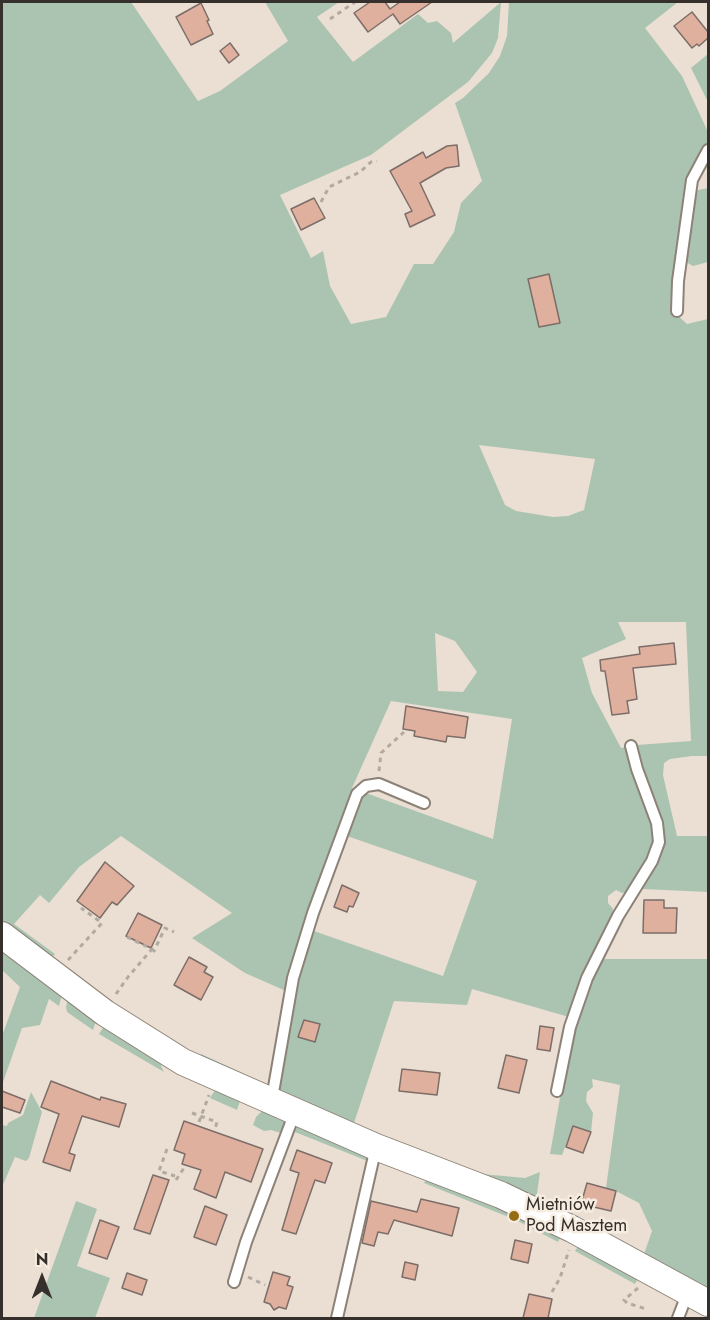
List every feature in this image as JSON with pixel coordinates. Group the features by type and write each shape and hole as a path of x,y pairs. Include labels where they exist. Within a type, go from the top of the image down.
{"street":[{"path":"2,935 105,1013 183,1062 376,1147 501,1195 572,1229 698,1298"}],"lane":[{"path":"677,311 678,281 692,180 708,150"},
{"path":"557,1091 570,1027 586,978 618,916 652,861 659,842 657,823 631,747"},
{"path":"270,1102 295,969 357,794 366,786 379,784 424,803"},
{"path":"234,1282 246,1242 295,1112"},
{"path":"337,1318 376,1147"},
{"path":"678,1318 698,1298"}],"path":[{"path":"330,19 355,2"},
{"path":"321,202 329,187 360,172 370,162 377,161"},
{"path":"378,778 381,753 404,732"},
{"path":"66,962 102,923 81,908"},
{"path":"114,998 128,977 152,949 154,951 165,928 174,932"},
{"path":"127,937 152,949"},
{"path":"199,1122 208,1098"},
{"path":"192,1113 217,1122 215,1129"},
{"path":"167,1149 159,1171 176,1178 184,1168"},
{"path":"552,1292 560,1278 566,1254 570,1249"},
{"path":"244,1275 265,1285"},
{"path":"639,1287 624,1300 646,1309"}],"green space":[{"path":"2,2 131,2 198,101 220,91 288,41 265,2 339,2 317,17 353,62 418,14 428,23 437,21 451,33 453,43 501,2 498,38 492,53 468,82 371,155 280,195 311,258 323,251 330,286 351,324 386,317 414,264 433,264 454,232 461,203 482,181 455,103 489,73 500,56 507,36 509,2 678,2 645,28 682,76 708,132 708,141 688,179 673,311 687,324 708,319 708,756 670,759 664,763 663,775 677,836 708,836 708,892 642,889 622,893 616,890 608,896 608,903 613,909 612,916 587,963 569,1017 472,989 467,1005 394,1001 352,1129 267,1089 198,1061 201,1054 271,1086 286,991 245,973 192,938 232,913 121,836 79,867 49,903 40,895 14,924 55,954 50,959 2,925","holes":["479,445 595,459 584,510 568,516 553,517 516,511 505,505","618,622 686,622 691,741 621,748 592,693 582,658 626,639","435,633 455,641 477,672 463,692 438,691","391,701 512,719 493,839 352,788","347,836 477,881 443,976 311,930"]},
{"path":"708,54 708,102 691,68"},
{"path":"708,188 708,262 693,266 686,262 694,191"},
{"path":"2,944 60,991 61,998 59,1006 49,999 40,1025 22,1028 2,1085 2,1036 20,987 2,970"},
{"path":"602,959 708,959 708,1296 643,1257 652,1231 639,1203 606,1188 620,1085 592,1079 593,1087 587,1092 586,1101 593,1113 591,1132 573,1126 562,1155 550,1154 573,1025 598,961"},
{"path":"68,998 96,1021 93,1030 67,1012"},
{"path":"104,1026 165,1059 161,1066 164,1072 99,1034"},
{"path":"217,1087 241,1098 237,1110 210,1098"},
{"path":"31,1092 42,1112 29,1158 26,1161 15,1157 2,1187 2,1125 7,1126 8,1123 23,1115"},
{"path":"262,1111 285,1120 284,1134 271,1130 264,1131 253,1125 256,1117"},
{"path":"298,1124 372,1151 370,1162 295,1132"},
{"path":"540,1172 536,1201 482,1174 525,1178"},
{"path":"435,1176 561,1236 558,1242 516,1220 424,1183"},
{"path":"76,1201 97,1209 77,1266 110,1278 95,1318 34,1318"},
{"path":"579,1245 640,1275 635,1284 575,1251"}],"building":[{"path":"370,2 385,2 390,9 400,2 432,2 400,24 393,14 368,32 354,13"},
{"path":"201,3 213,34 191,45 176,17"},
{"path":"692,12 708,32 708,38 699,46 697,44 692,48 674,26"},
{"path":"230,43 239,55 229,63 220,51"},
{"path":"457,145 459,166 446,168 420,183 435,215 410,227 405,214 412,211 390,171 423,152 426,158 447,146"},
{"path":"314,198 325,218 301,230 291,209"},
{"path":"549,274 560,323 539,327 528,279"},
{"path":"674,643 676,664 633,668 637,699 627,701 629,713 612,715 605,671 601,671 600,660 640,654 639,647"},
{"path":"406,706 468,717 465,738 447,736 446,742 414,736 415,731 403,729"},
{"path":"105,862 134,886 117,905 112,902 100,918 77,901"},
{"path":"342,885 359,893 353,907 349,906 347,912 334,907"},
{"path":"644,900 664,900 664,908 677,908 676,933 643,933"},
{"path":"138,913 162,925 151,948 126,936"},
{"path":"189,957 207,967 204,972 213,977 201,1000 174,985"},
{"path":"304,1020 320,1024 315,1042 298,1037"},
{"path":"540,1026 554,1028 550,1051 537,1049"},
{"path":"506,1055 527,1060 519,1093 498,1088"},
{"path":"402,1069 440,1073 437,1095 399,1091"},
{"path":"51,1081 100,1100 101,1097 126,1104 119,1127 82,1116 69,1153 75,1155 70,1171 43,1162 59,1114 41,1107"},
{"path":"2,1091 25,1100 20,1113 2,1107"},
{"path":"184,1121 263,1149 251,1182 225,1172 216,1198 194,1189 201,1170 182,1164 185,1154 174,1150"},
{"path":"573,1126 591,1132 583,1153 566,1147"},
{"path":"297,1150 332,1163 325,1183 315,1180 296,1234 282,1230 299,1173 290,1170"},
{"path":"153,1175 169,1180 150,1234 134,1229"},
{"path":"587,1183 616,1191 611,1211 581,1204"},
{"path":"421,1199 459,1208 452,1236 394,1220 388,1234 378,1232 374,1246 362,1243 371,1201 417,1212"},
{"path":"205,1206 227,1215 216,1245 194,1237"},
{"path":"100,1220 119,1227 107,1259 89,1253"},
{"path":"515,1240 532,1244 528,1263 511,1259"},
{"path":"405,1262 418,1265 415,1280 402,1277"},
{"path":"273,1272 290,1277 287,1285 293,1287 286,1309 279,1307 274,1310 270,1304 264,1302"},
{"path":"127,1273 147,1280 142,1295 122,1288"},
{"path":"529,1294 552,1299 548,1318 523,1318"}],"place":[{"name":"Mietniów Pod Masztem","path":"514,1216"}]}
